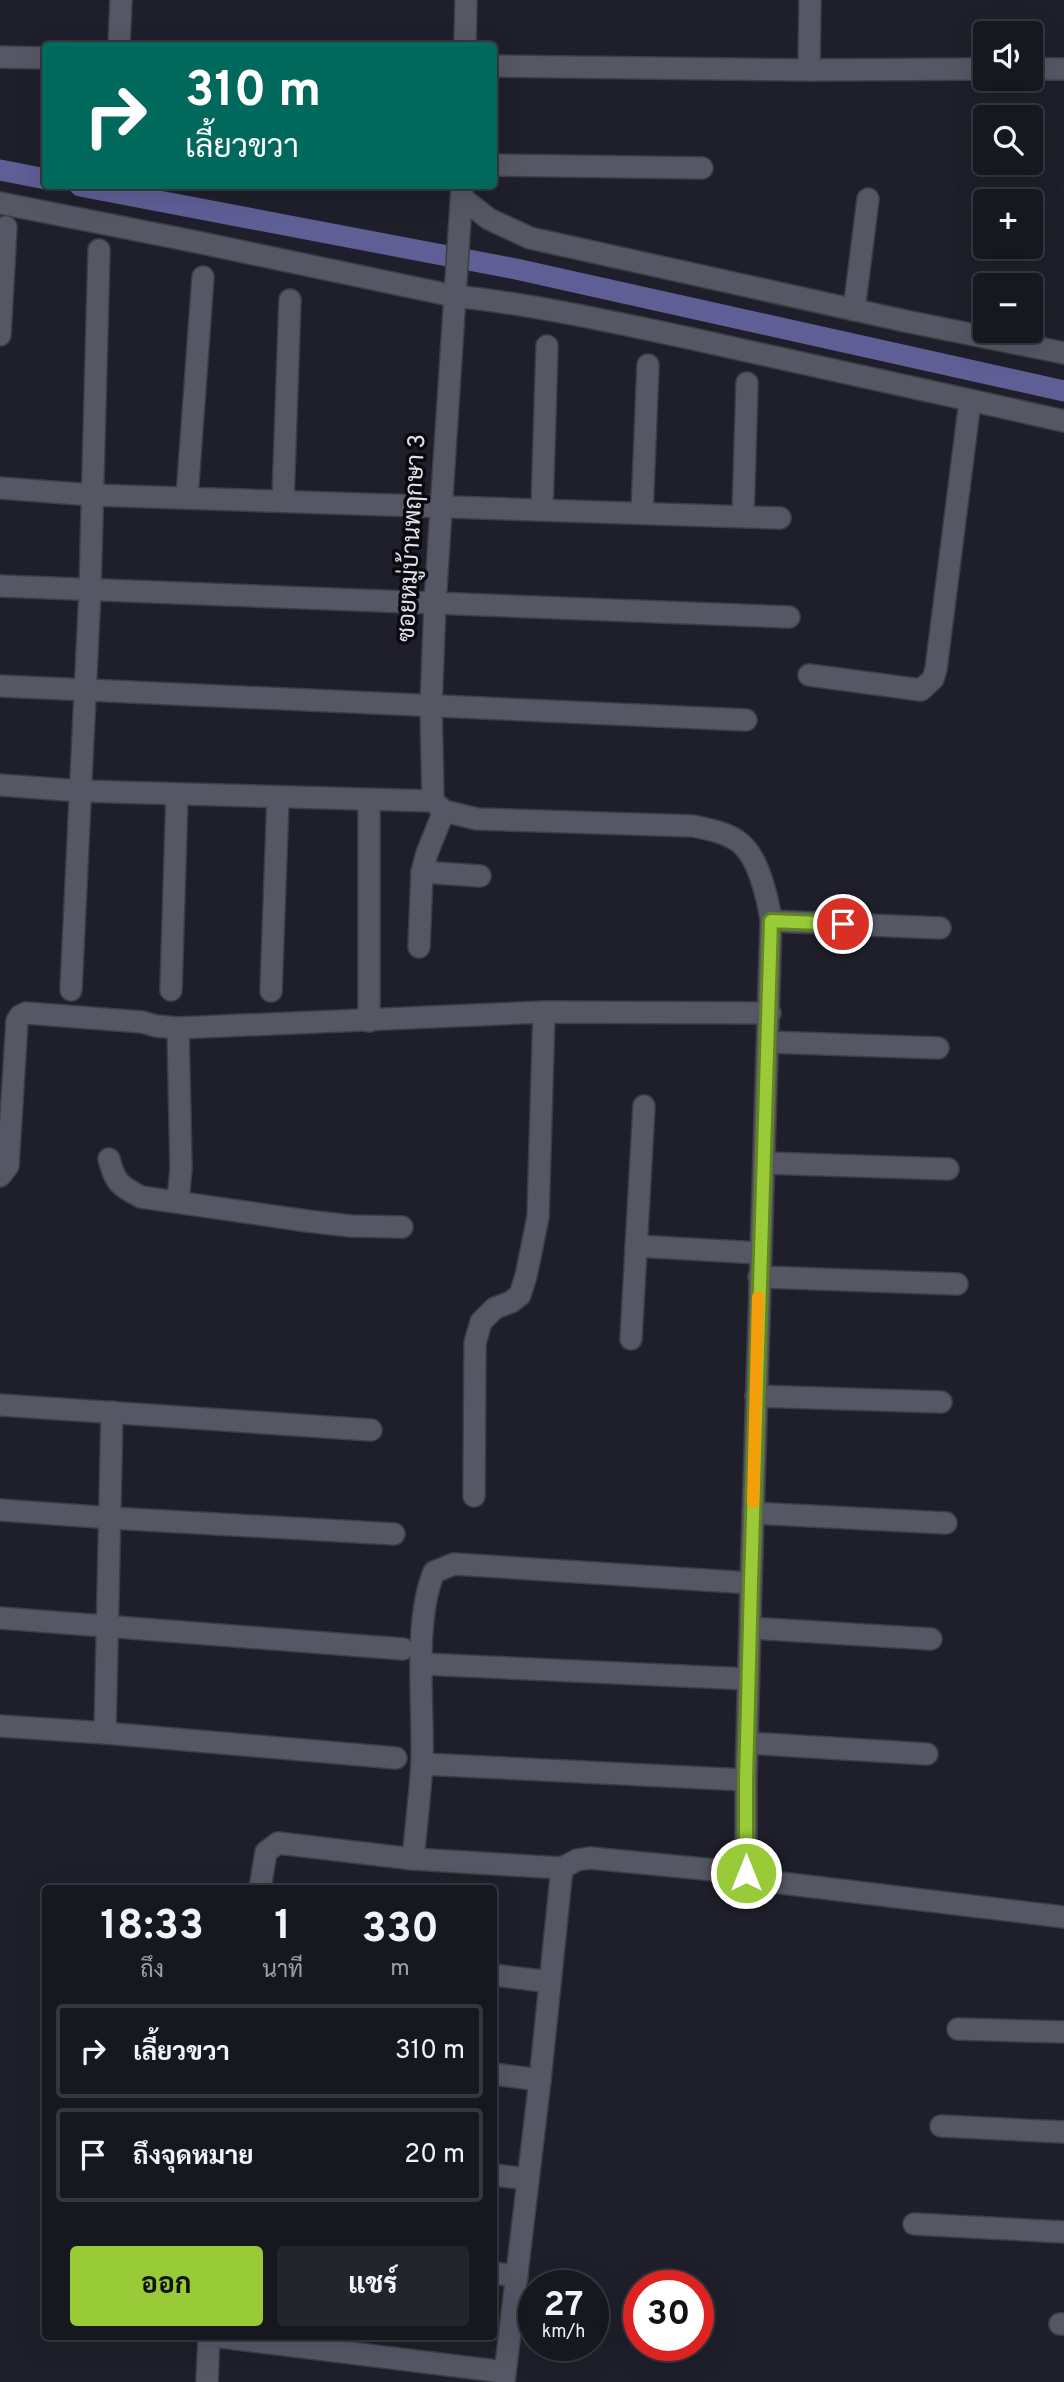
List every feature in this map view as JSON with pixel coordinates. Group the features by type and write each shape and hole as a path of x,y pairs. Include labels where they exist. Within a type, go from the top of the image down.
{"street":[{"path":"119,42 121,0"},
{"path":"465,42 466,0"},
{"path":"809,70 810,0"},
{"path":"0,57 42,58"},
{"path":"497,66 973,69"},
{"path":"1043,69 1064,69"},
{"path":"497,165 702,168"},
{"path":"462,192 489,219 530,238 854,310 1064,353"},
{"name":"ซอยหมู่บ้านพฤกษา 3","path":"439,806 431,706 454,287 462,192"},
{"path":"854,310 868,199"},
{"path":"0,203 197,242 454,287 492,300 614,322 1064,421"},
{"path":"0,335 6,227"},
{"path":"71,990 90,590 99,250"},
{"path":"187,497 203,277"},
{"path":"283,500 290,300"},
{"path":"542,509 547,346"},
{"path":"642,513 648,365"},
{"path":"743,516 747,383"},
{"path":"809,674 921,690 933,679 970,401"},
{"path":"0,488 92,495 780,518"},
{"path":"0,586 789,617"},
{"path":"0,687 747,720"},
{"path":"0,785 80,791 369,800 439,806 477,819 693,826 719,831 741,843 754,857 769,901 771,921 770,1013 759,1253 746,1873"},
{"path":"171,990 177,794"},
{"path":"271,991 278,798"},
{"path":"369,800 369,1021"},
{"path":"419,947 422,872 439,806"},
{"path":"422,872 480,876"},
{"path":"771,921 940,928"},
{"path":"474,1496 475,1343 481,1322 495,1308 520,1295 538,1217 544,1012"},
{"path":"0,1177 8,1166 19,1016 26,1013 99,1018 178,1028 544,1012 770,1013"},
{"path":"178,1028 181,1168 178,1202"},
{"path":"768,1042 938,1048"},
{"path":"632,1339 643,1106"},
{"path":"109,1159 114,1177 121,1186 141,1197 307,1221 351,1226 402,1227"},
{"path":"764,1163 948,1169"},
{"path":"636,1246 759,1253"},
{"path":"759,1277 957,1284"},
{"path":"756,1395 941,1402"},
{"path":"0,1405 371,1430"},
{"path":"105,1733 111,1412"},
{"path":"0,1510 394,1534"},
{"path":"753,1513 946,1523"},
{"path":"413,1859 422,1764 423,1617 427,1588 434,1572 454,1563 751,1583"},
{"path":"0,1618 403,1649"},
{"path":"750,1628 930,1639"},
{"path":"422,1664 748,1679"},
{"path":"0,1726 396,1758"},
{"path":"748,1743 927,1754"},
{"path":"422,1764 746,1780"},
{"path":"260,1885 266,1852 278,1843 413,1859 562,1868 577,1860 590,1858 746,1873 780,1883 1064,1917"},
{"path":"240,2340 504,2377 540,2080 562,1868"},
{"path":"497,1975 550,1982"},
{"path":"958,2029 1064,2032"},
{"path":"497,2074 540,2080"},
{"path":"941,2126 1064,2132"},
{"path":"497,2175 527,2179"},
{"path":"914,2224 1064,2232"},
{"path":"497,2273 517,2276"},
{"path":"207,2382 211,2340"}],"waterway":[{"path":"0,170 42,178"},
{"path":"96,189 516,269 1064,391"}],"slow traffic":[{"path":"753,1502 758,1297"}],"route":[{"path":"746,1873 759,1253 770,1013 771,921 843,924"}]}
